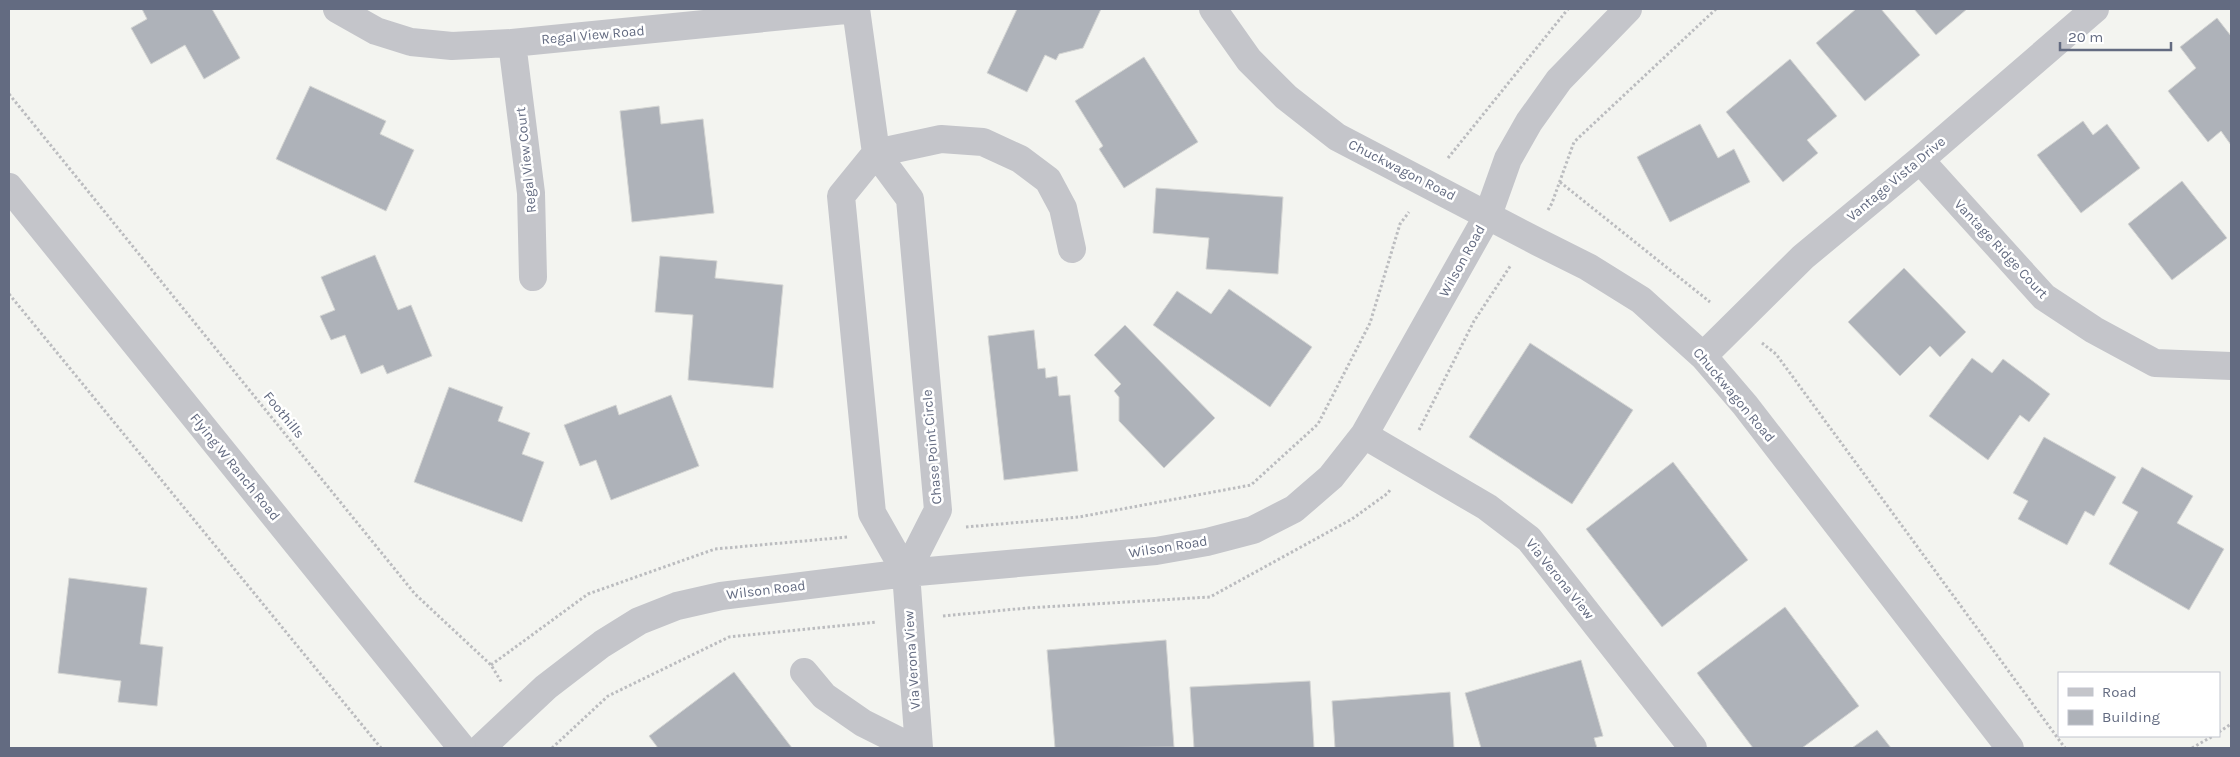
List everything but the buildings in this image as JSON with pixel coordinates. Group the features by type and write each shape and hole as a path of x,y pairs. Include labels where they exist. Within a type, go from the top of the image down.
{"street":[{"name":"Regal View Road","path":"336,9 376,30 411,42 452,46 512,43 856,9"},
{"name":"Chase Point Circle","path":"856,9 876,152 910,199 938,510 906,572"},
{"name":"Chuckwagon Road","path":"1213,9 1249,60 1286,97 1337,137 1488,214 1529,238 1588,266 1641,300 1703,356 1745,405 2010,748"},
{"name":"Wilson Road","path":"481,748 546,687 602,644 639,621 677,606 721,596 906,572 1156,551 1207,542 1253,530 1294,509 1331,477 1364,435 1488,214 1508,159 1529,122 1559,80 1628,9"},
{"name":"Vantage Vista Drive","path":"1703,356 1803,257 1920,160 2095,9"},
{"name":"Regal View Court","path":"512,43 531,193 533,277"},
{"path":"906,572 872,513 841,196 876,152 941,139 983,142 1020,159 1048,180 1063,208 1072,249"},
{"name":"Vantage Ridge Court","path":"1920,160 2044,297 2094,330 2155,363 2231,366"},
{"name":"Flying W Ranch Road","path":"9,187 462,748"},
{"name":"Via Verona View","path":"1364,435 1487,507 1529,539 1693,748"},
{"name":"Via Verona View","path":"906,572 919,748"},
{"path":"804,672 824,696 863,723 913,748"}],"path":[{"path":"927,530 1079,517 1251,485 1318,424 1370,323 1400,224 1471,128 1568,9"},
{"path":"552,748 608,696 729,636 1027,608 1210,597 1352,519 1388,493 1474,321 1552,203 1574,142 1716,9"},
{"name":"Foothills","path":"9,94 415,594 490,665 521,710"},
{"path":"1560,182 1776,354 2066,748"},
{"path":"9,294 381,748"},
{"path":"490,665 588,594 716,549 884,534"},
{"path":"2220,731 2231,724"},
{"path":"2192,748 2211,737"}]}
